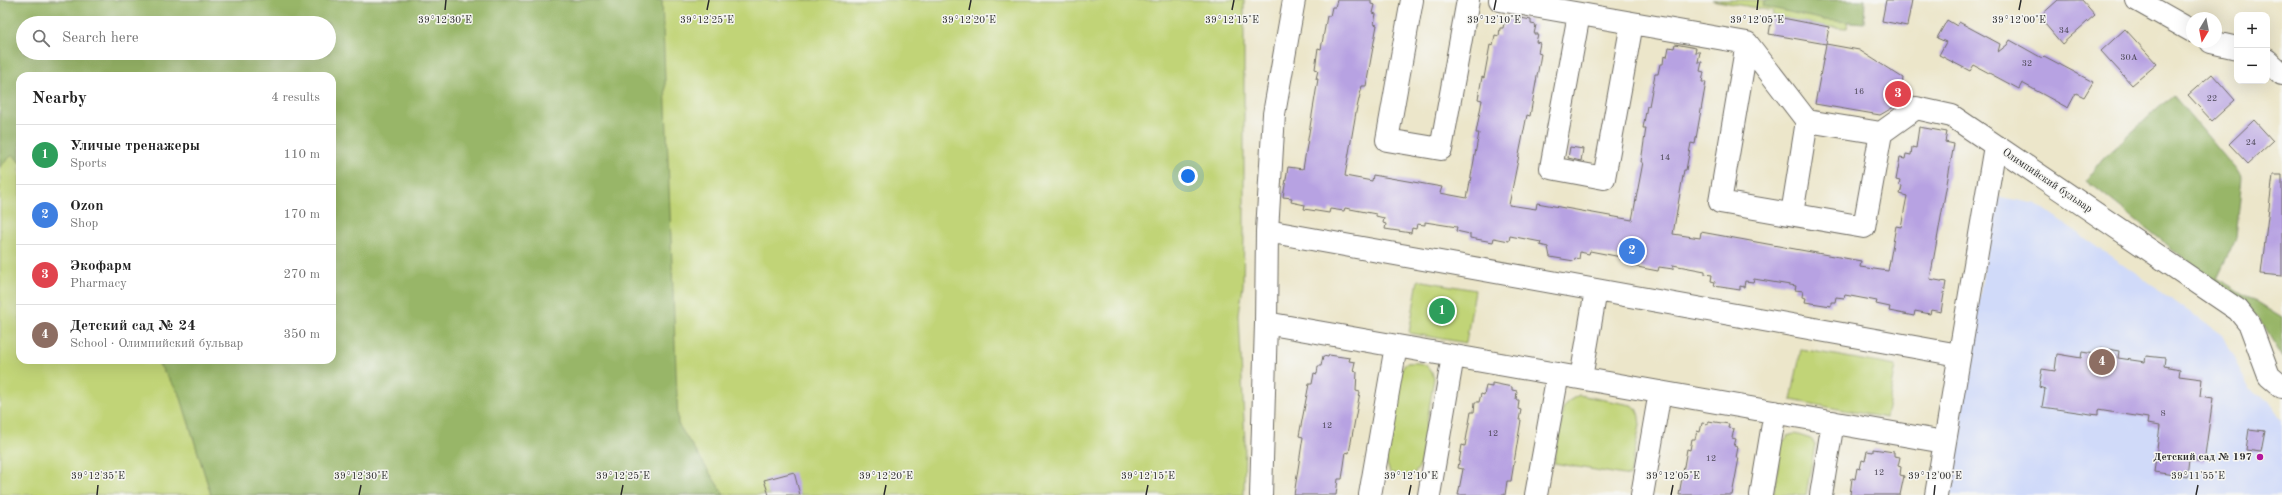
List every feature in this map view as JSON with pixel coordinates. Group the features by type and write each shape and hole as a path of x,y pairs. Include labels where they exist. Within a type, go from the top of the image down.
{"street":[{"path":"1261,495 1267,231 1274,114 1294,0"},
{"path":"1412,0 1387,140 1441,149 1468,0"},
{"path":"1500,0 1747,43 1807,121 1881,133"},
{"path":"2138,0 2186,28"},
{"path":"1579,14 1551,168 1604,178 1632,23"},
{"path":"1747,43 1720,202 1864,226 1881,133 1916,108 1952,116 1995,146"},
{"path":"2222,45 2234,47"},
{"path":"2270,63 2282,74"},
{"path":"1792,214 1807,121"},
{"name":"Олимпийский бульвар","path":"1936,495 1995,146 2238,310 2250,325 2269,376 2282,387"},
{"path":"1267,231 1959,355"},
{"path":"1581,378 1596,290"},
{"path":"1266,323 1944,442"},
{"path":"1370,495 1396,346"},
{"path":"1429,495 1452,356"},
{"path":"1536,495 1558,374"},
{"path":"1642,495 1660,392"},
{"path":"1761,495 1775,412"},
{"path":"1821,495 1833,422"}],"shaded area":[{"path":"1995,196 2037,204 2222,335 2250,390 2269,401 2282,420 2282,495 1949,495"}],"green space":[{"path":"0,0 1244,0 1244,233 1243,286 1239,315 1245,442 1244,495 0,495"},
{"path":"0,0 662,0 678,424 724,495 211,495 180,395 159,364 336,364 336,72 16,72 16,158 13,154 0,167"},
{"path":"1712,0 1850,0 1847,28 1829,27 1772,16 1773,11"},
{"path":"1764,0 1865,0 1864,23 1824,20 1763,6"},
{"path":"2173,95 2242,177 2236,238 2217,278 2282,318 2282,357 2259,318 2086,180 2103,158"},
{"path":"1418,280 1475,290 1466,343 1409,333"},
{"path":"1801,349 1896,366 1886,418 1791,400"},
{"path":"1406,363 1424,364 1430,369 1434,378 1420,466 1415,473 1408,477 1390,473 1385,458 1402,369"},
{"path":"1579,395 1631,405 1638,410 1640,425 1630,476 1554,463 1563,409 1567,402"},
{"path":"1795,434 1811,439 1815,444 1806,495 1773,495 1782,443 1788,436"}],"building":[{"path":"1337,0 1371,0 1371,4 1375,5 1373,13 1376,14 1374,24 1377,25 1366,86 1362,86 1356,112 1345,176 1372,181 1373,175 1442,187 1440,193 1467,198 1479,133 1476,133 1482,100 1478,99 1482,77 1484,78 1490,45 1493,46 1495,35 1499,36 1500,28 1503,28 1505,19 1510,20 1511,16 1531,20 1531,24 1536,25 1534,34 1538,34 1536,42 1540,43 1538,53 1541,54 1530,116 1527,115 1509,205 1536,209 1537,203 1632,220 1643,162 1641,162 1646,128 1643,128 1647,106 1649,106 1655,74 1658,74 1660,64 1663,64 1664,56 1667,57 1669,47 1674,48 1675,44 1696,48 1695,52 1700,52 1698,62 1702,62 1700,71 1704,72 1702,82 1706,82 1695,144 1691,143 1686,170 1684,170 1673,234 1700,238 1701,232 1861,261 1860,267 1888,271 1896,226 1901,227 1907,196 1900,194 1902,186 1899,185 1900,181 1896,180 1900,158 1905,159 1906,154 1911,155 1912,147 1916,148 1919,127 1947,132 1945,142 1954,144 1930,279 1946,282 1941,312 1931,310 1930,314 1915,311 1914,316 1889,311 1890,307 1876,304 1877,301 1845,295 1844,298 1836,297 1835,302 1831,302 1831,306 1805,302 1806,298 1802,297 1803,291 1795,290 1796,286 1754,279 1753,282 1745,281 1744,287 1740,286 1740,290 1714,286 1715,282 1711,281 1712,275 1705,274 1705,271 1673,265 1673,269 1659,267 1658,271 1632,266 1633,261 1620,259 1621,257 1590,251 1589,254 1580,252 1579,259 1575,258 1574,261 1550,257 1548,247 1540,245 1541,242 1510,236 1509,241 1494,238 1493,242 1470,238 1470,234 1456,231 1457,227 1425,222 1425,225 1417,224 1416,229 1412,228 1411,233 1385,229 1386,224 1383,223 1384,218 1376,216 1376,214 1345,208 1344,211 1330,209 1329,213 1304,209 1305,205 1291,202 1292,198 1283,197 1288,167 1303,169 1318,79 1316,79 1318,70 1315,69 1318,48 1321,49 1327,16 1330,16 1332,7 1335,7"},
{"path":"1886,0 1912,0 1907,26 1882,21"},
{"path":"2058,0 2082,0 2095,15 2062,44 2039,17"},
{"path":"1772,16 1829,27 1826,44 1769,34"},
{"path":"1947,20 1957,26 1959,22 2000,44 1998,52 2007,45 2010,40 2042,58 2044,56 2093,82 2084,97 2076,93 2068,108 2022,83 2019,89 1974,65 1970,71 1939,55 1946,42 1937,38"},
{"path":"2125,29 2157,64 2132,85 2101,51"},
{"path":"1826,44 1859,50 1903,78 1899,104 1880,115 1815,104"},
{"path":"2212,74 2235,100 2212,121 2188,95"},
{"path":"2254,120 2273,141 2248,164 2229,144"},
{"path":"1570,147 1583,149 1581,161 1568,158"},
{"path":"2273,175 2282,175 2282,276 2261,274"},
{"path":"2101,348 2119,351 2118,358 2145,362 2146,356 2165,358 2164,366 2180,369 2179,376 2202,379 2200,396 2213,398 2204,462 2189,460 2187,477 2154,472 2160,426 2147,424 2148,418 2098,410 2098,415 2042,407 2045,389 2039,387 2042,369 2055,371 2057,354 2081,358 2082,352 2100,355"},
{"path":"1329,355 1350,358 1349,361 1355,362 1353,371 1357,372 1356,391 1360,392 1349,453 1346,452 1342,479 1338,479 1336,495 1294,495 1303,437 1299,436 1309,384 1312,384 1314,373 1317,374 1318,366 1321,366 1323,356 1328,357"},
{"path":"1492,383 1512,387 1512,390 1517,391 1516,400 1519,400 1518,409 1521,410 1519,420 1521,420 1511,481 1507,481 1505,495 1458,495 1463,469 1458,468 1462,445 1465,446 1471,412 1474,412 1475,402 1479,402 1481,394 1484,395 1486,386 1492,387"},
{"path":"1708,421 1729,424 1728,428 1734,429 1732,438 1736,439 1734,446 1738,447 1736,458 1739,458 1732,495 1679,495 1687,449 1690,450 1692,439 1695,439 1697,431 1700,432 1702,423 1708,424"},
{"path":"2249,429 2265,431 2261,452 2246,450"},
{"path":"1873,449 1894,452 1894,456 1900,457 1898,466 1901,467 1900,475 1904,476 1900,495 1850,495 1852,478 1855,479 1857,468 1860,469 1862,460 1865,461 1867,451 1873,452"},
{"path":"794,472 800,495 769,495 764,480"}],"place":[{"name":"Экофарм","path":"1898,94"},
{"name":"Ozon","path":"1632,251"},
{"name":"Уличые тренажеры","path":"1442,311"},
{"name":"Детский сад № 24","path":"2102,362"},
{"name":"Детский сад № 197","path":"2260,457"}]}
